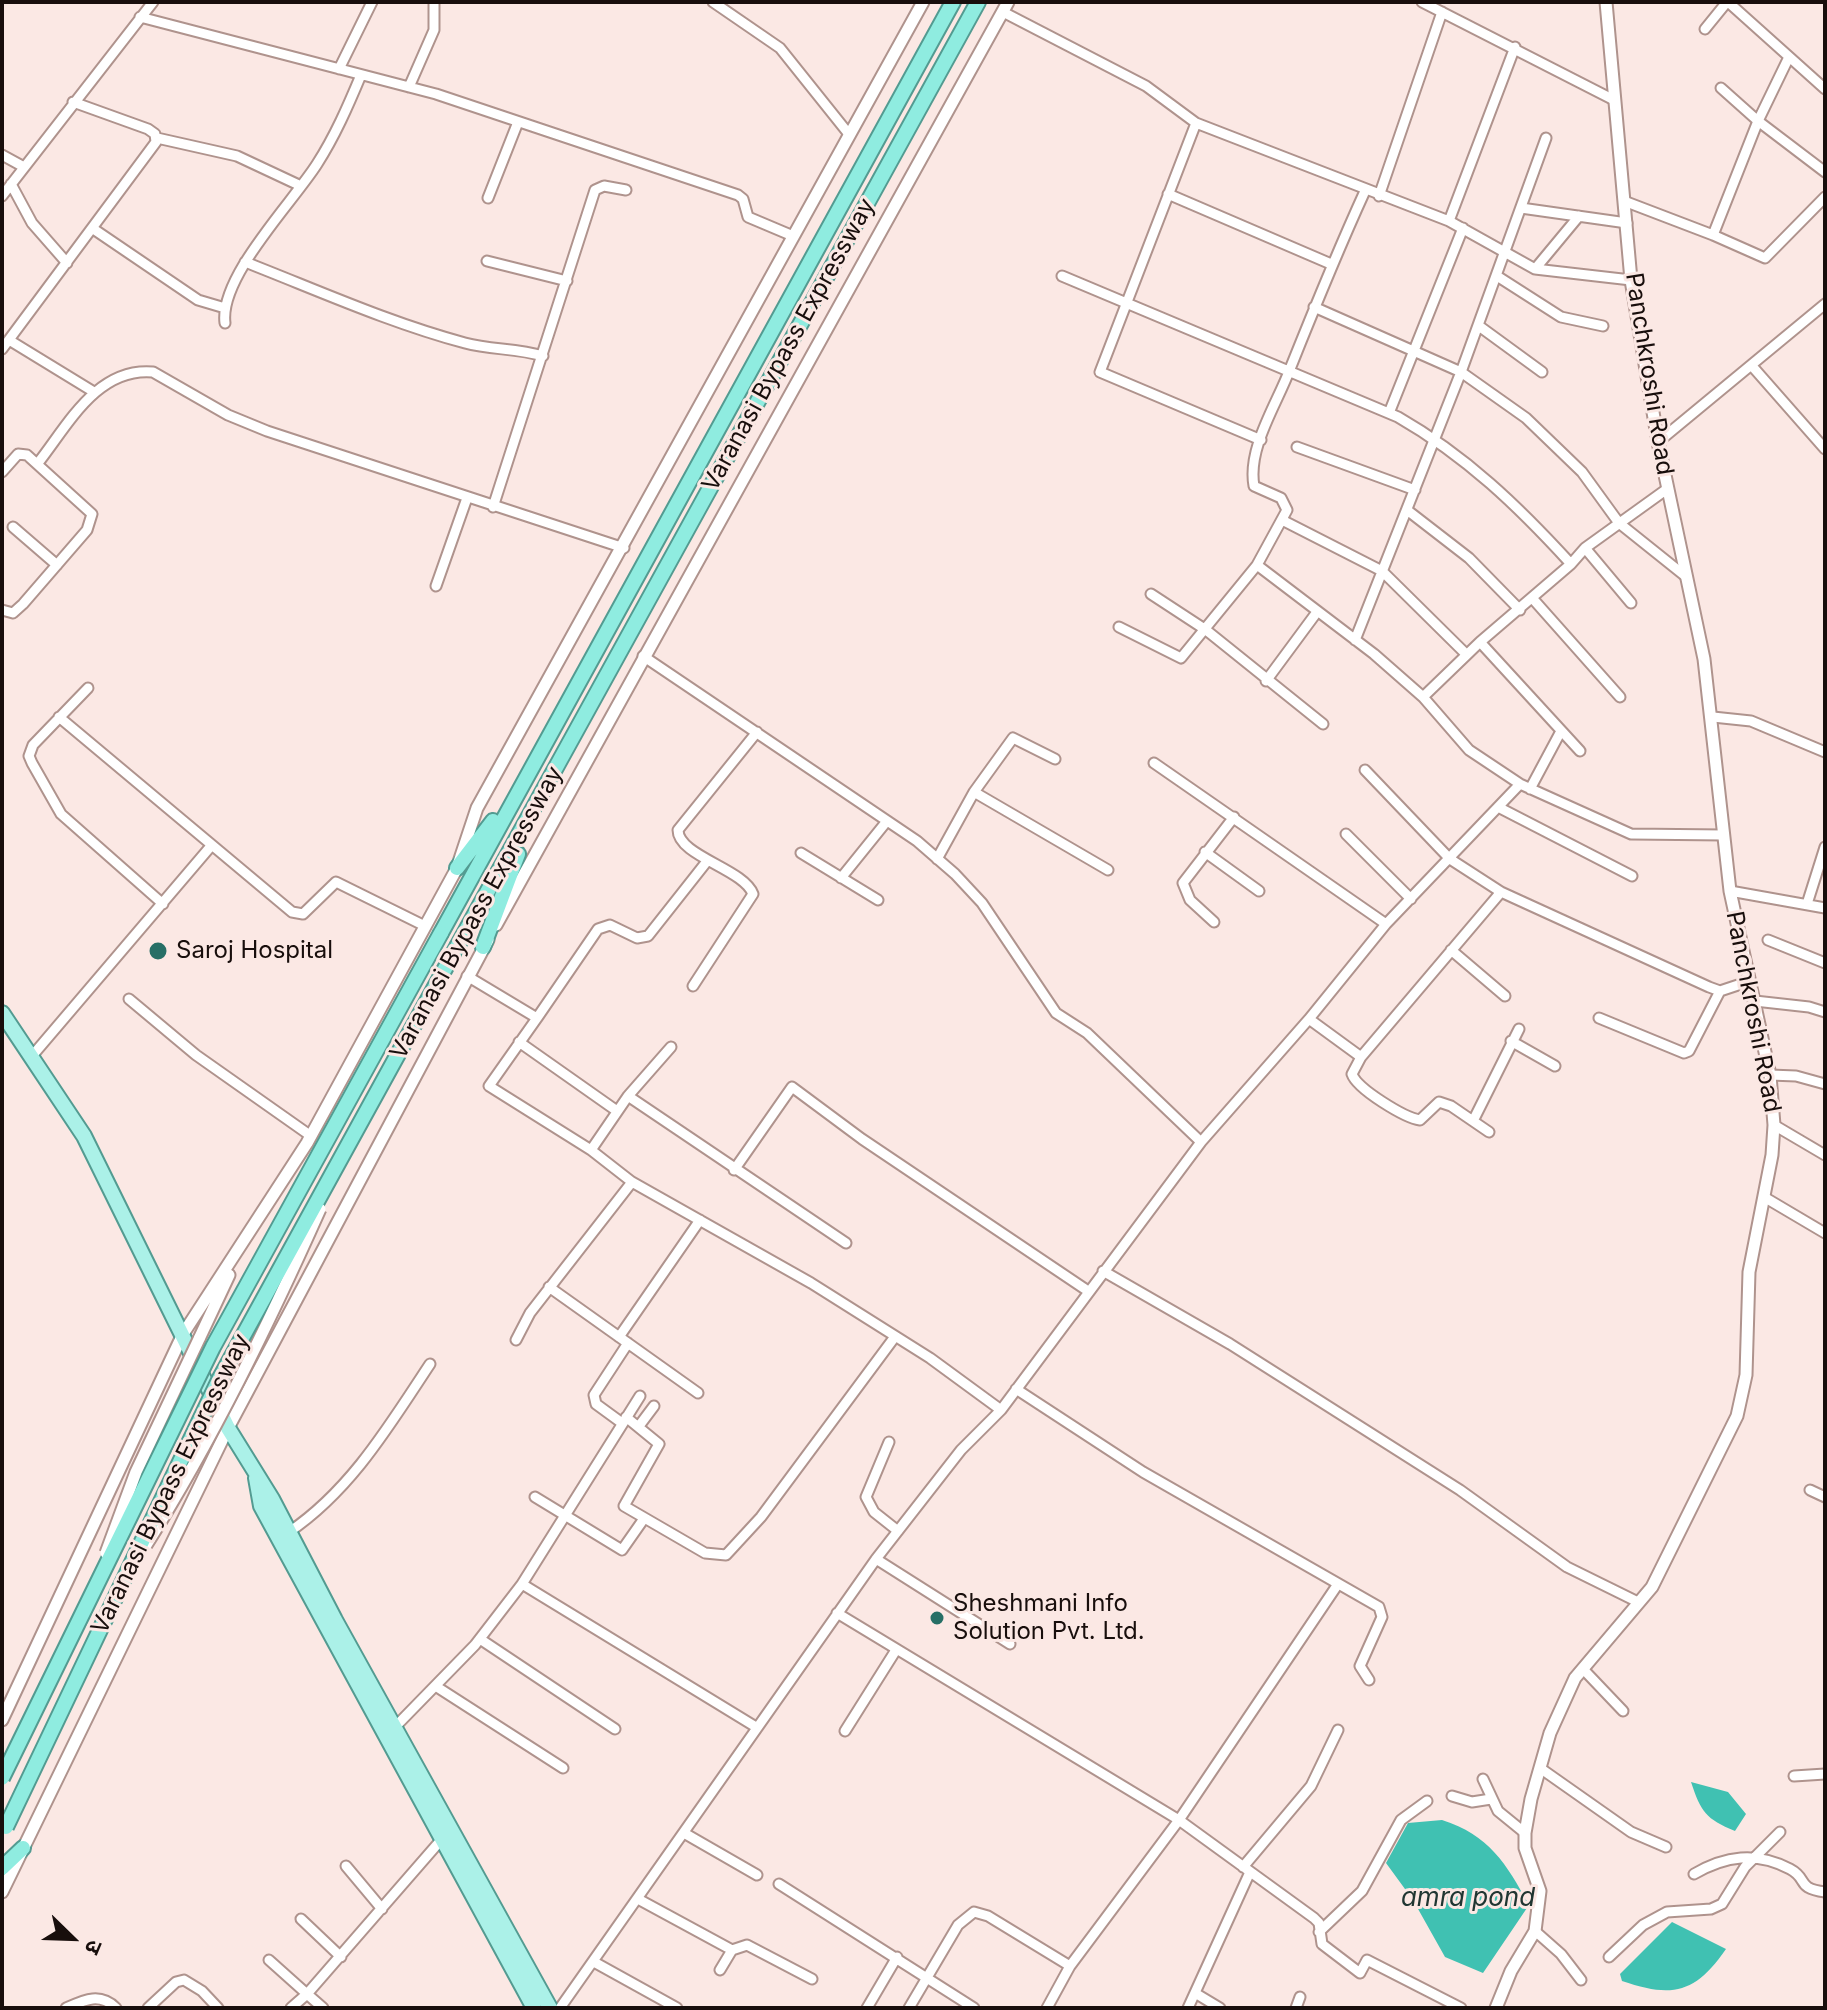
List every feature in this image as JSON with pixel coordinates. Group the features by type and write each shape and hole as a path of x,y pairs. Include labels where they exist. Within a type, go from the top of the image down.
{"highway":[{"name":"Varanasi Bypass Expressway","path":"2,1778 213,1347 953,2"},
{"name":"Varanasi Bypass Expressway","path":"4,1832 220,1378 978,2"},
{"path":"457,868 518,790"},
{"path":"483,947 545,791"},
{"path":"2,1868 23,1848"}],"main road":[{"path":"2,1013 97,1161 228,1428 289,1532 550,2008"},
{"path":"256,1474 261,1506 534,2008"}],"street":[{"path":"2,196 153,2"},
{"path":"409,87 434,30 434,2"},
{"path":"713,2 757,31 796,64 848,133"},
{"path":"2,1720 183,1334 311,1136 457,868 477,808 624,548 848,133 923,2"},
{"path":"1422,2 1614,100"},
{"name":"Panchkroshi Road","path":"1496,2008 1511,1971 1535,1931 1540,1891 1525,1848 1525,1833 1550,1733 1575,1678 1652,1587 1737,1416 1746,1375 1749,1272 1774,1125 1770,1075 1730,891 1713,717 1704,659 1667,489 1631,280 1606,2"},
{"path":"1705,29 1728,2 1825,89"},
{"path":"339,69 367,4"},
{"path":"2,1892 228,1428 467,976 1005,7 1146,86 1196,123 1449,221 1535,269 1631,280"},
{"path":"1379,196 1442,12"},
{"path":"140,17 409,87 738,195 743,199 748,217 793,236"},
{"path":"1449,221 1515,47"},
{"path":"1713,235 1758,121 1789,57"},
{"path":"225,323 225,308 245,262 330,143 361,75"},
{"path":"1721,88 1758,121 1825,172"},
{"path":"73,102 148,129 157,138 237,156 301,186"},
{"path":"488,198 518,122"},
{"path":"1196,123 1100,372 1261,440"},
{"path":"2,349 157,138"},
{"path":"1355,640 1479,326 1546,138"},
{"path":"2,155 24,167"},
{"path":"11,184 26,215 67,263"},
{"path":"493,507 595,190 604,186 626,190"},
{"path":"1119,627 1177,659 1187,655 1257,565 1287,510 1286,503 1254,486 1252,475 1261,440 1331,264 1365,191"},
{"path":"1168,194 1331,264"},
{"path":"1624,201 1765,258 1825,197"},
{"path":"1521,208 1627,223"},
{"path":"1535,269 1579,216"},
{"path":"92,228 198,300 225,308"},
{"path":"1389,413 1463,228"},
{"path":"487,261 567,281"},
{"path":"245,262 420,329 468,344 514,348 543,356"},
{"path":"1062,276 1290,370 1389,413 1435,438 1498,486 1571,564"},
{"path":"1497,276 1561,317 1603,326"},
{"path":"1658,442 1825,304"},
{"path":"1314,307 1461,372 1526,418 1582,472 1619,523 1684,575"},
{"path":"1479,326 1542,372"},
{"path":"9,340 94,392"},
{"path":"1752,366 1825,449"},
{"path":"38,463 94,392 109,379 153,372 228,415 267,431 624,548"},
{"path":"1297,447 1415,490"},
{"path":"2,472 20,453 38,463 92,514 87,530 17,610 2,610"},
{"path":"1423,697 1466,654 1533,599 1585,548 1667,489"},
{"path":"436,586 467,498"},
{"path":"1407,510 1469,558 1520,610"},
{"path":"1282,520 1382,571 1466,654"},
{"path":"13,527 57,565"},
{"path":"1585,548 1631,603"},
{"path":"1257,565 1423,697 1469,750 1520,784 1631,834 1724,835"},
{"path":"1151,594 1206,630 1323,724"},
{"path":"1533,599 1620,697"},
{"path":"1266,681 1317,612"},
{"path":"1480,642 1580,751"},
{"path":"643,656 887,821 937,859 982,903 1056,1013 1087,1033 1201,1142"},
{"path":"88,688 30,751 38,780 67,820 163,904"},
{"path":"59,717 292,912 303,914 336,882 425,926"},
{"path":"1713,717 1751,721 1825,752"},
{"path":"1530,789 1561,731"},
{"path":"693,986 753,894 745,882 685,844 678,830 757,732"},
{"path":"937,859 974,792 1013,738 1055,759"},
{"path":"1154,763 1386,924"},
{"path":"1365,770 1450,859 1501,892 1720,991 1750,981"},
{"path":"560,2008 876,1559 961,1450 1001,1410 1201,1142 1309,1019 1386,924 1520,784"},
{"path":"974,792 1108,870"},
{"path":"1498,807 1632,876"},
{"path":"1214,922 1184,891 1187,876 1234,817"},
{"path":"841,878 887,821"},
{"path":"1346,834 1411,899"},
{"path":"32,1056 211,846"},
{"path":"1807,904 1825,847"},
{"path":"1205,852 1259,891"},
{"path":"801,853 878,900"},
{"path":"708,860 648,936 637,938 610,925 598,929 489,1086 591,1150 632,1182 811,1283 930,1358 1001,1410"},
{"path":"1730,891 1825,908"},
{"path":"1489,1132 1439,1102 1420,1120 1410,1118 1354,1081 1353,1069 1501,892"},
{"path":"1768,940 1825,963"},
{"path":"1451,950 1505,996"},
{"path":"467,976 537,1018"},
{"path":"1599,1018 1684,1053 1689,1051 1720,991"},
{"path":"129,999 196,1055 311,1136"},
{"path":"1755,1001 1809,1007 1825,1012"},
{"path":"1309,1019 1361,1057"},
{"path":"1473,1121 1519,1029"},
{"path":"1511,1041 1555,1066"},
{"path":"519,1042 617,1111"},
{"path":"591,1150 628,1096 671,1047"},
{"path":"1770,1075 1824,1081"},
{"path":"734,1170 792,1087 862,1139 1088,1291"},
{"path":"628,1096 846,1243"},
{"path":"1774,1125 1825,1155"},
{"path":"516,1340 549,1287 632,1182"},
{"path":"1764,1197 1825,1233"},
{"path":"700,1220 624,1340 594,1395 596,1404 639,1426 659,1444 624,1501 627,1510 643,1520 705,1553 726,1555 740,1544 761,1517 894,1338"},
{"path":"86,1606 136,1472 253,1228"},
{"path":"1103,1271 1230,1344 1460,1490 1567,1567 1638,1602"},
{"path":"549,1287 698,1393"},
{"path":"289,1532 315,1515 366,1460 430,1364"},
{"path":"1016,1389 1143,1472 1382,1610 1360,1666 1369,1680"},
{"path":"395,1727 437,1687 480,1639 522,1584 640,1396"},
{"path":"639,1426 654,1406"},
{"path":"889,1442 866,1497 874,1512 898,1531"},
{"path":"1810,1490 1825,1497"},
{"path":"535,1497 622,1550 643,1520"},
{"path":"876,1559 1010,1644"},
{"path":"522,1584 756,1727"},
{"path":"1047,2008 1070,1966 1179,1820 1338,1584"},
{"path":"837,1613 1179,1820 1314,1918 1322,1944 1360,1973 1367,1960 1442,2004 1461,2008"},
{"path":"480,1639 615,1729"},
{"path":"845,1731 896,1650"},
{"path":"1583,1669 1623,1711"},
{"path":"437,1687 563,1768"},
{"path":"1188,2008 1246,1870 1311,1786 1338,1730"},
{"path":"1540,1768 1631,1832 1666,1847"},
{"path":"1794,1776 1825,1774"},
{"path":"1483,1779 1498,1811 1525,1833"},
{"path":"1452,1796 1472,1802 1491,1799"},
{"path":"1319,1932 1362,1891 1401,1820 1427,1801"},
{"path":"1609,1957 1643,1925 1667,1912 1711,1909 1722,1904 1753,1858 1780,1832"},
{"path":"684,1833 757,1875"},
{"path":"291,2008 341,1957 441,1840"},
{"path":"1694,1874 1724,1858 1753,1858 1788,1868 1807,1889 1825,1892"},
{"path":"346,1866 382,1909"},
{"path":"779,1884 974,2008"},
{"path":"638,1899 732,1950"},
{"path":"909,2008 958,1925 974,1912 988,1916 1070,1966"},
{"path":"301,1919 341,1957"},
{"path":"1535,1931 1561,1954 1581,1980"},
{"path":"720,1970 732,1950 747,1945 812,1979"},
{"path":"867,2008 897,1957"},
{"path":"269,1960 323,2008"},
{"path":"594,1962 677,2008"},
{"path":"148,2008 176,1982 184,1980 202,1991 218,2008"},
{"path":"1195,1993 1220,2008"},
{"path":"1296,2008 1300,1997"},
{"path":"66,2008 91,1998 107,2001 116,2008"}],"water":[{"path":"1691,1782 1728,1792 1746,1814 1735,1831 1706,1813"},
{"name":"amra pond","path":"1442,1820 1484,1842 1504,1864 1529,1905 1483,1973 1445,1957 1413,1900 1386,1863 1408,1823"},
{"path":"1672,1922 1726,1949 1704,1975 1681,1988 1655,1990 1622,1981 1620,1974"}],"place":[{"name":"Saroj Hospital","path":"158,951"},
{"name":"Sheshmani Info Solution Pvt. Ltd.","path":"937,1618"}]}
